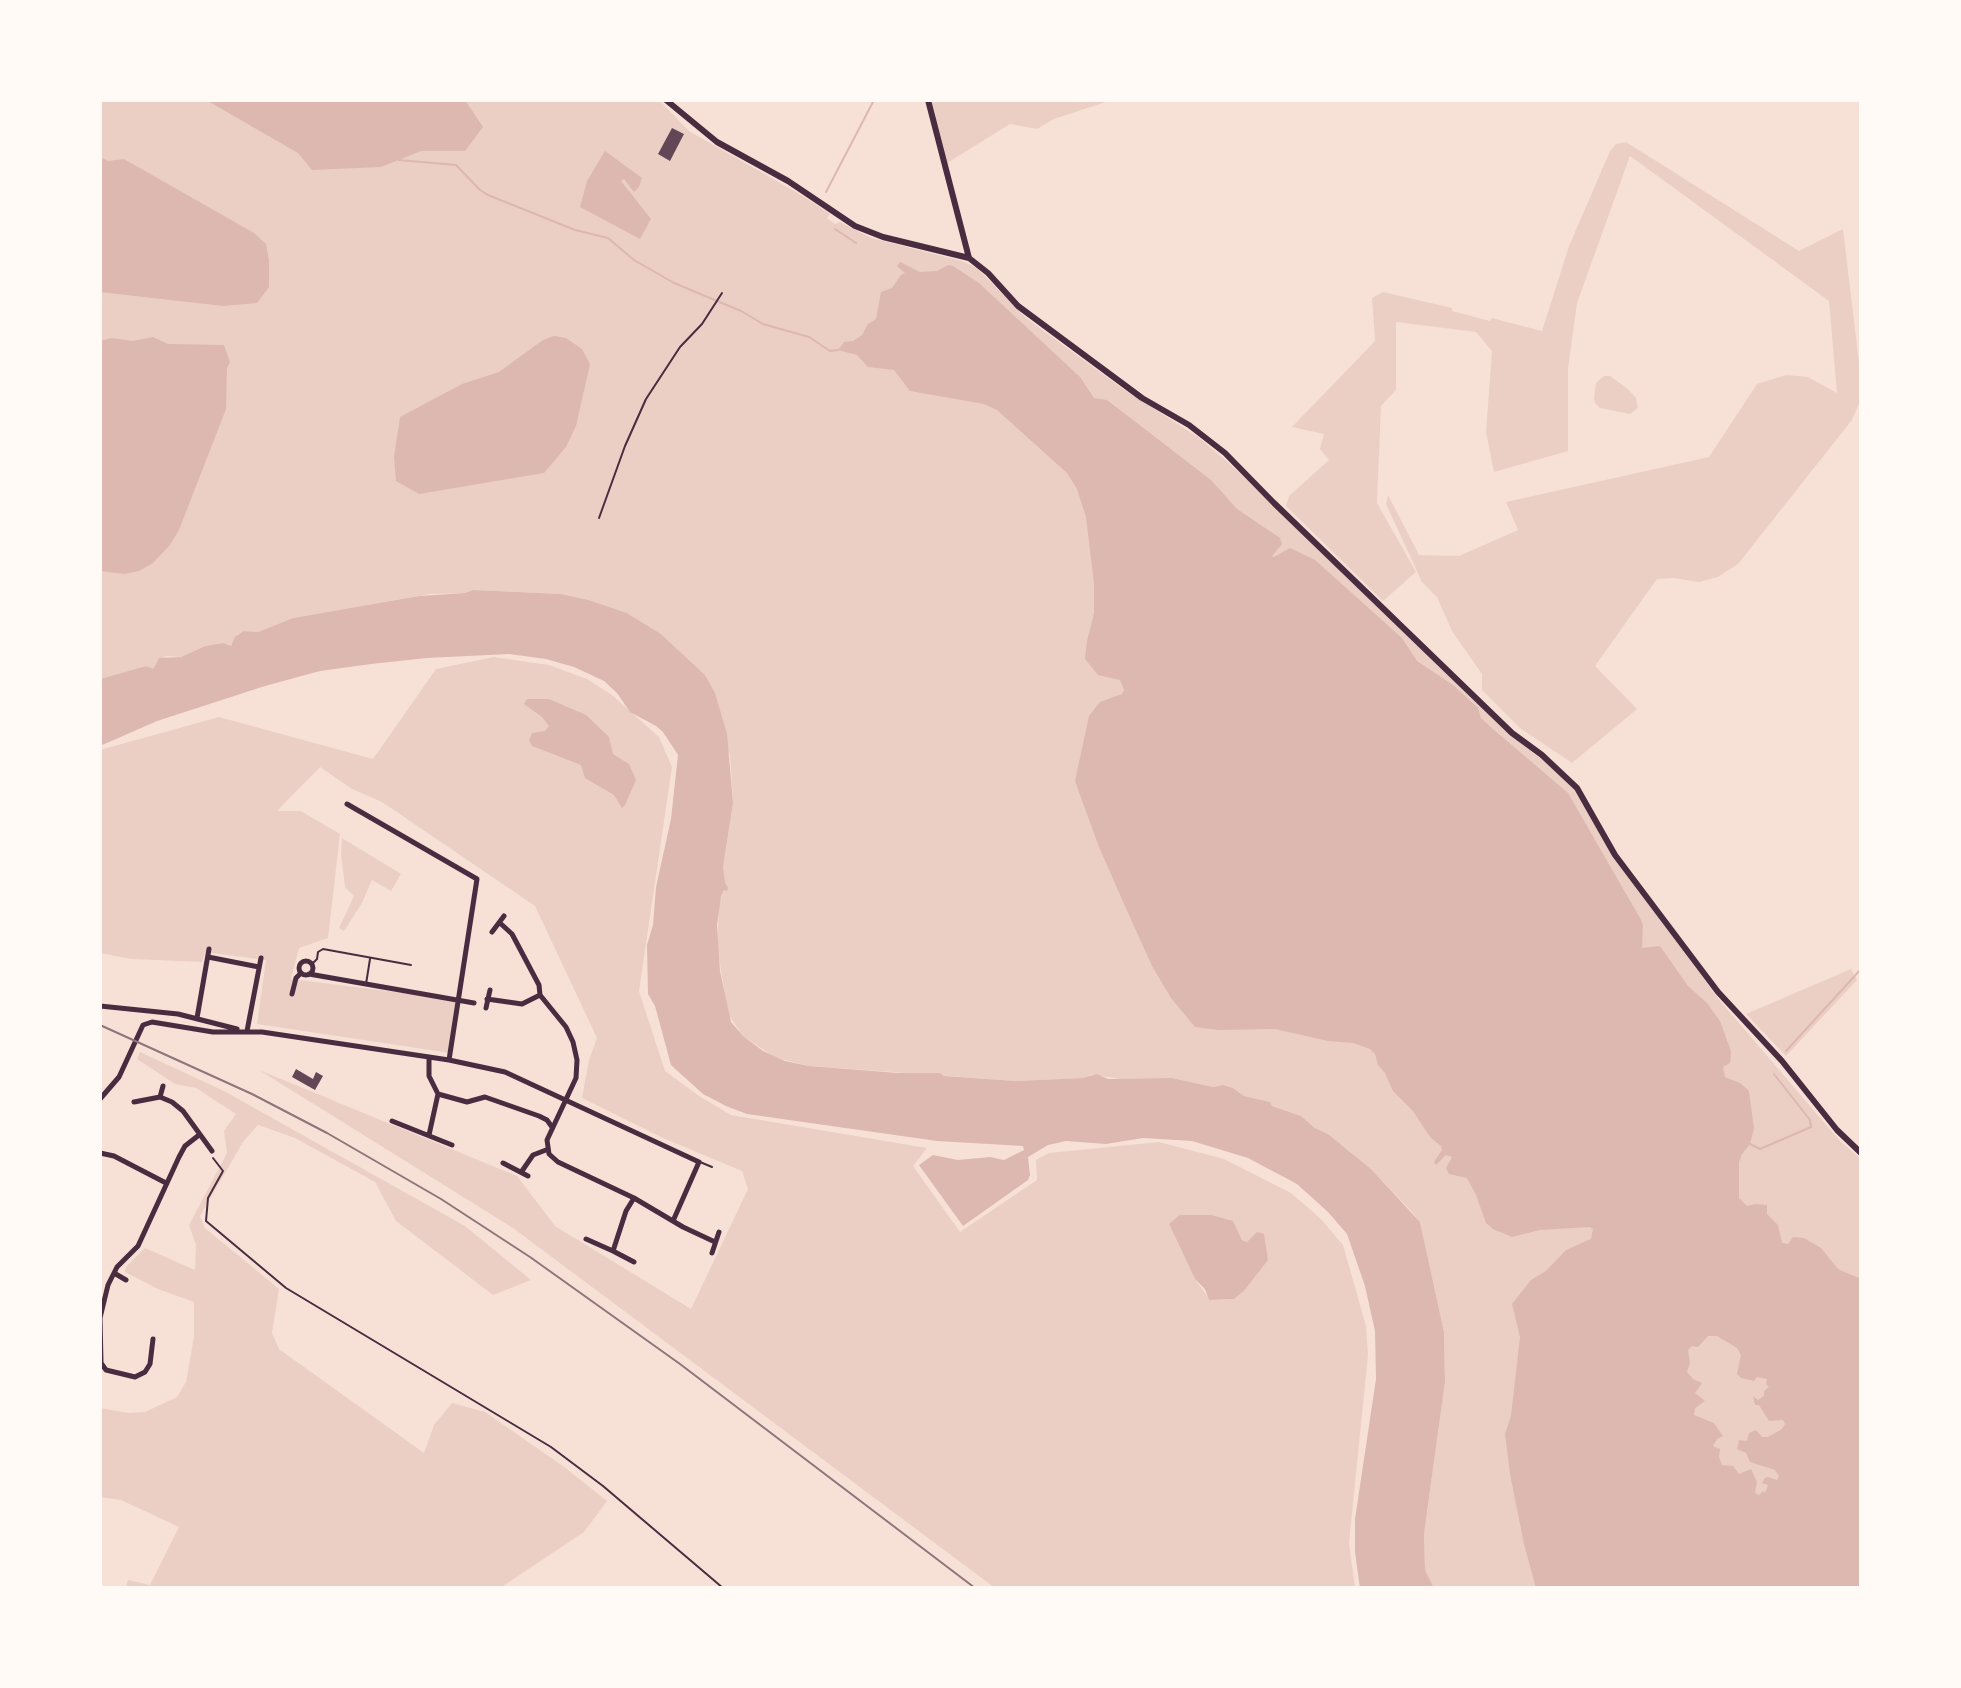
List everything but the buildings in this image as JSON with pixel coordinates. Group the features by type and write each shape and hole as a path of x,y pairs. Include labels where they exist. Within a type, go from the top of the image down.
{"street":[{"path":"666,100 717,142 788,181 869,233 969,258 988,273 1018,306 1142,398 1189,425 1225,453 1512,733 1577,788 1615,855 1718,992 1782,1061 1837,1130 1861,1153"},
{"path":"928,100 969,258"},
{"path":"347,804 477,879 449,1060"},
{"path":"492,932 504,916"},
{"path":"500,923 512,934 539,985 540,995 566,1027 577,1060 576,1078 552,1127 546,1150"},
{"path":"197,1018 209,949"},
{"path":"208,957 259,967"},
{"path":"246,1031 261,958"},
{"path":"301,973 298,969 301,962 306,961 312,964 309,974"},
{"path":"301,973 474,1003"},
{"path":"292,994 296,978 301,973"},
{"path":"486,1008 490,990"},
{"path":"487,999 522,1004 540,995"},
{"path":"100,1006 145,1009 246,1031 449,1060 505,1072 699,1162 673,1221"},
{"path":"100,1099 119,1077 147,1022 213,1032 246,1031"},
{"path":"429,1057 429,1076 438,1094 429,1135"},
{"path":"160,1097 163,1086"},
{"path":"438,1094 467,1102 485,1097 539,1116 552,1127"},
{"path":"134,1102 160,1097 172,1102 183,1111 212,1151"},
{"path":"392,1121 452,1145"},
{"path":"153,1339 150,1364 145,1372 135,1377 106,1370 101,1363 100,1318 114,1273 138,1246 185,1146 199,1135"},
{"path":"503,1163 525,1174 533,1155 546,1150"},
{"path":"546,1150 558,1162 634,1198 715,1242"},
{"path":"100,1153 114,1156 166,1183"},
{"path":"613,1251 626,1211 634,1198"},
{"path":"712,1253 719,1232"},
{"path":"586,1239 634,1262"},
{"path":"114,1273 126,1280"}],"lane":[{"path":"312,964 323,949 411,965"},
{"path":"366,985 370,958"},
{"path":"699,1162 712,1167"}],"path":[{"path":"599,518 646,399 680,347 702,324 721,295"},
{"path":"212,1151 210,1154 223,1171 208,1198 206,1221 286,1288 551,1447 603,1486 723,1588"}],"shaded area":[{"path":"100,100 659,100 689,131 803,196 830,214 827,218 835,224 840,222 871,238 962,261 977,268 1026,318 1123,389 1198,437 1231,465 1510,735 1549,765 1574,790 1651,907 1720,1001 1840,1141 1861,1159 1861,1588 1434,1588 1425,1570 1424,1534 1445,1382 1444,1332 1420,1222 1413,1213 1371,1169 1328,1134 1301,1116 1272,1106 1269,1102 1244,1096 1223,1085 1213,1087 1172,1078 1122,1079 1092,1075 1016,1081 810,1066 776,1058 743,1036 728,1014 717,945 719,905 724,890 723,867 733,803 730,756 705,675 661,634 627,613 561,594 473,590 430,594 293,618 258,632 243,631 230,647 223,643 205,646 181,657 166,656 157,661 153,670 146,666 100,679"},
{"path":"206,100 465,100 483,127 465,151 421,151 381,167 312,170 298,153"},
{"path":"928,100 1112,100 1054,119 1037,129 1010,124 944,165"},
{"path":"1626,142 1799,251 1843,229 1860,371 1860,401 1852,420 1738,564 1718,577 1699,582 1657,579 1595,666 1637,709 1572,763 1520,728 1482,690 1482,674 1452,631 1437,597 1422,582 1386,504 1388,495 1419,555 1459,556 1518,530 1506,502 1709,457 1757,384 1786,375 1808,377 1837,393 1829,301 1630,156 1577,303 1568,369 1568,451 1494,472 1486,432 1492,351 1476,332 1396,322 1396,390 1381,406 1377,503 1416,572 1383,601 1286,506 1289,496 1329,460 1320,449 1324,434 1292,427 1375,341 1372,298 1383,292 1452,308 1452,311 1490,321 1492,318 1542,331 1569,246 1610,151 1616,144"},
{"path":"605,151 642,178 634,192 624,179 621,181 651,219 640,239 580,207 587,181"},
{"path":"100,157 108,161 124,159 254,233 266,244 269,287 257,303 223,306 100,292"},
{"path":"900,262 920,272 953,266 979,283 1080,377 1094,398 1107,400 1211,480 1237,509 1280,538 1282,544 1272,556 1290,548 1315,560 1402,638 1417,661 1453,685 1478,708 1481,718 1568,793 1640,918 1643,925 1642,948 1660,946 1688,986 1707,1003 1720,1021 1731,1051 1730,1063 1723,1067 1725,1077 1749,1091 1754,1129 1750,1144 1739,1162 1739,1198 1747,1206 1767,1205 1767,1214 1778,1225 1782,1243 1788,1244 1793,1237 1804,1238 1821,1248 1838,1269 1861,1279 1861,1588 1536,1588 1524,1544 1505,1434 1511,1416 1520,1337 1512,1304 1531,1280 1546,1271 1566,1250 1591,1239 1593,1229 1540,1230 1512,1237 1493,1229 1486,1223 1467,1178 1449,1174 1446,1168 1452,1157 1446,1155 1436,1165 1434,1162 1442,1150 1441,1146 1393,1091 1370,1049 1275,1029 1195,1027 1171,998 1152,966 1125,906 1075,781 1089,716 1100,702 1122,694 1124,690 1120,680 1098,675 1085,659 1094,613 1094,583 1086,517 1077,489 1067,473 997,410 984,404 910,391 894,370 868,367 857,355 838,350 844,342 862,335 868,324 876,319 881,292 892,288 905,273 897,266","holes":["1708,1336 1717,1336 1737,1348 1741,1355 1737,1374 1741,1378 1754,1381 1757,1377 1767,1379 1769,1387 1764,1391 1764,1396 1758,1400 1753,1396 1755,1405 1759,1405 1769,1421 1783,1420 1785,1424 1768,1437 1762,1437 1756,1430 1749,1433 1747,1441 1739,1440 1737,1449 1746,1453 1750,1462 1775,1470 1779,1476 1777,1480 1765,1478 1762,1483 1768,1485 1765,1493 1763,1491 1759,1495 1755,1493 1757,1482 1751,1469 1739,1474 1733,1466 1722,1465 1720,1449 1713,1446 1723,1436 1714,1423 1694,1415 1695,1408 1705,1401 1695,1393 1702,1383 1687,1372 1690,1362 1688,1350 1692,1346 1698,1347"]},
{"path":"554,336 566,338 582,349 590,364 576,426 566,447 544,473 419,494 396,481 394,457 400,417 462,384 499,372 543,340"},
{"path":"153,337 168,344 224,345 230,362 227,368 226,409 179,530 170,545 153,563 139,571 125,574 100,571 100,341 111,338 133,341"},
{"path":"1604,376 1610,376 1628,389 1636,398 1638,408 1630,414 1600,408 1594,398 1596,383"},
{"path":"473,590 561,594 627,613 661,634 705,675 715,693 727,734 733,803 723,867 728,888 721,897 717,925 720,971 731,1022 763,1051 785,1061 809,1066 898,1073 940,1073 944,1076 1016,1081 1083,1078 1097,1074 1108,1079 1172,1078 1213,1087 1223,1085 1244,1096 1270,1102 1272,1106 1301,1116 1371,1169 1420,1222 1444,1332 1445,1382 1424,1534 1425,1570 1434,1588 1360,1588 1355,1519 1376,1379 1375,1331 1365,1286 1347,1234 1297,1184 1248,1158 1192,1141 1143,1138 1106,1144 1066,1141 1048,1145 1028,1157 1028,1180 963,1226 919,1165 933,1155 958,1160 990,1157 1004,1160 1024,1150 1023,1146 937,1141 747,1114 703,1094 671,1065 655,1006 648,994 647,945 671,819 678,755 663,732 630,712 604,681 574,667 546,659 509,654 371,664 320,671 265,686 157,721 100,746 100,679 146,666 153,669 159,658 181,657 205,646 223,643 231,646 235,637 243,631 258,632 293,618"},
{"path":"494,657 549,665 587,679 612,695 659,737 672,767 639,991 665,1071 699,1096 731,1115 927,1148 913,1166 960,1232 1037,1180 1036,1160 1049,1153 1159,1142 1224,1159 1291,1193 1320,1218 1343,1245 1366,1326 1368,1355 1349,1543 1355,1588 995,1588 513,1228 259,1070 517,1176 555,1226 691,1309 748,1189 742,1171 663,1138 582,1098 589,1060 597,1038 535,906 382,802 352,789 320,767 277,811 301,811 340,834 328,938 299,948 291,979 460,1000 450,1053 257,1024 266,960 205,952 202,962 131,959 100,953 100,750 219,717 373,759 436,669","holes":["1233,1221 1242,1240 1248,1242 1252,1237 1267,1260 1244,1291 1234,1299 1210,1300 1195,1279 1169,1224"]},
{"path":"527,699 549,699 586,715 609,737 613,754 629,764 636,780 622,808 614,795 585,778 581,765 532,746 529,740 532,733 545,731 549,726 524,704"},
{"path":"342,838 401,874 391,891 372,880 344,931 339,928 354,896 345,887"},
{"path":"1851,969 1857,980 1786,1056 1746,1014"},
{"path":"140,1052 224,1091 465,1226 531,1280 493,1295 396,1221 375,1182 295,1138 258,1125 243,1142 200,1216 205,1228 279,1289 272,1333 279,1349 424,1453 434,1425 452,1403 485,1412 607,1501 584,1532 500,1588 126,1588 128,1580 150,1585 179,1527 121,1500 100,1497 100,1408 129,1413 145,1412 177,1397 186,1382 194,1337 194,1302 158,1289 125,1272 126,1267 145,1248 195,1270 196,1245 189,1225 227,1153 224,1131 236,1114 196,1088 175,1084 137,1059"},
{"path":"1180,1215 1211,1215 1233,1221 1242,1240 1247,1242 1257,1232 1264,1234 1268,1260 1234,1299 1209,1300 1205,1289 1195,1279 1169,1224"}],"waterway":[{"path":"826,192 874,100"},
{"path":"399,160 456,165 488,195 575,230 608,238 634,260 674,283 741,311 763,324 809,337 830,351 838,350"},
{"path":"835,229 856,243"},
{"path":"1786,1051 1861,969"},
{"path":"1750,1144 1760,1149 1811,1127 1810,1120 1774,1074"}],"railway":[{"path":"100,1025 252,1094 441,1199 530,1257 680,1364 975,1588"}]}
